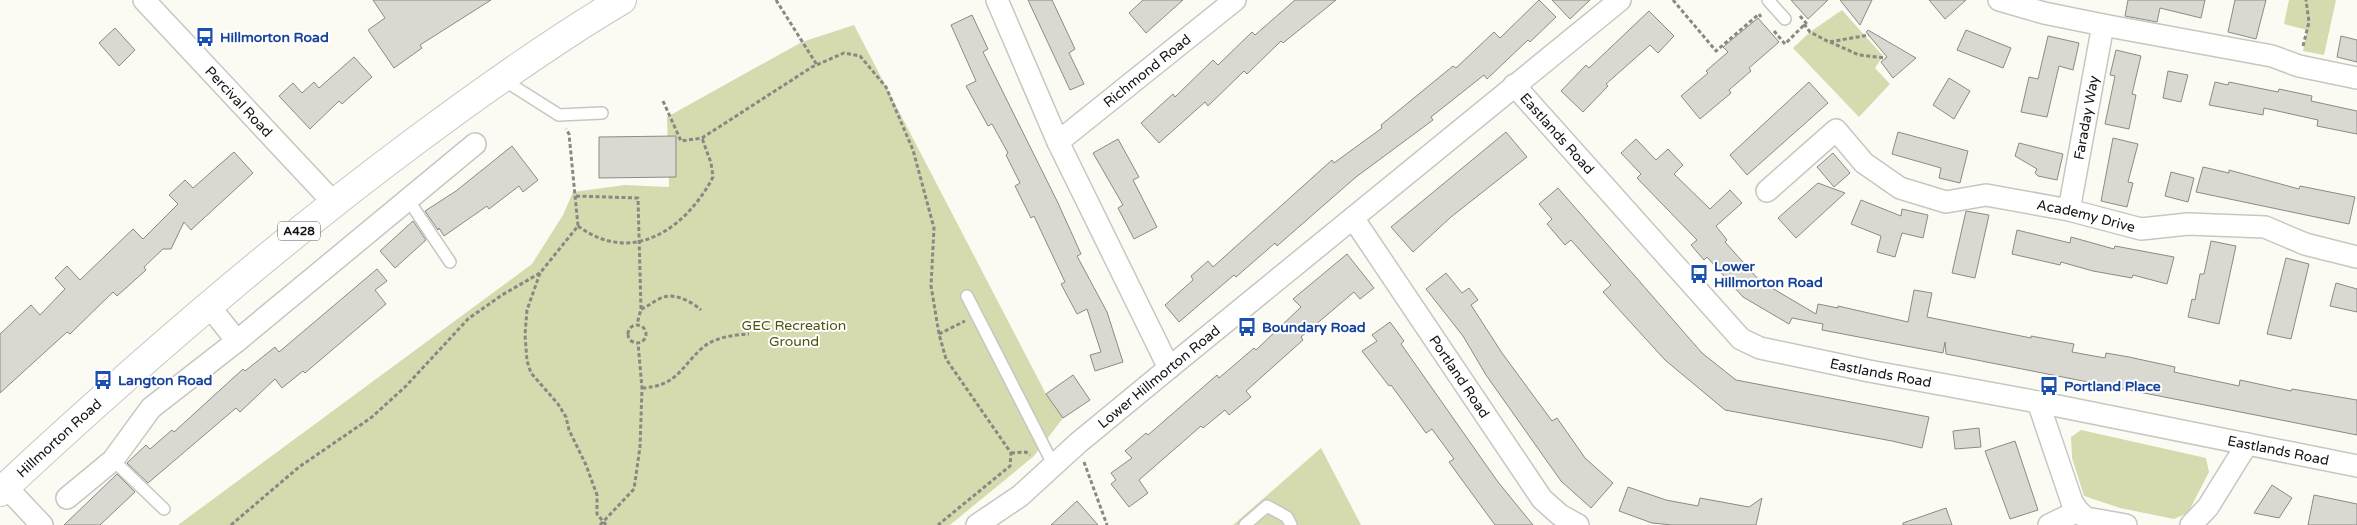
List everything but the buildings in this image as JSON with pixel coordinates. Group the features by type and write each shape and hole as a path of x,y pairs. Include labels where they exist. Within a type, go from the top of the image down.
{"highway":[{"name":"Hillmorton Road","path":"3,490 209,306 333,202 500,78 572,29 622,0"}],"street":[{"name":"Percival Road","path":"144,0 333,202"},
{"path":"997,0 1058,142 1169,368"},
{"name":"Richmond Road","path":"1058,142 1235,0"},
{"name":"Lower Hillmorton Road","path":"977,525 1020,496 1078,443 1620,0"},
{"path":"1999,0 2046,6 2103,25 2272,56 2299,66 2357,78"},
{"name":"Faraday Way","path":"2069,210 2103,25"},
{"name":"Eastlands Road","path":"1514,85 1741,339 1760,348 1869,372 2038,402 2357,466"},
{"name":"Academy Drive","path":"1767,191 1836,130 1864,163 1900,188 1946,202 1986,195 2069,210 2141,229 2188,224 2266,227 2305,244 2357,257"},
{"path":"67,498 113,460 151,408 237,340 407,198 475,144"},
{"name":"Portland Road","path":"1353,218 1542,499 1560,516 1578,525"},
{"path":"209,306 237,340"},
{"path":"2038,402 2072,502 2078,511 2086,518 2126,525"},
{"path":"2191,525 2208,507 2247,444"},
{"path":"3,490 42,525"},
{"path":"2049,525 2078,511"}],"lane":[{"path":"1768,0 1785,19"},
{"path":"500,78 559,114 602,113"},
{"path":"407,198 450,262"},
{"path":"968,296 1053,464"},
{"path":"113,460 164,509"},
{"path":"1245,525 1267,506 1287,517 1291,525"}],"path":[{"path":"776,0 817,65"},
{"path":"1673,0 1716,51 1759,14 1764,20"},
{"path":"2299,66 2309,22 2306,0"},
{"path":"1804,24 1810,32 1859,55 1886,58"},
{"path":"1829,42 1869,35"},
{"path":"663,100 682,141 702,138 817,65 844,53 860,56 886,87 913,150 934,228 931,286 938,334 946,359 1011,453 1010,466 938,525"},
{"path":"548,107 569,134 578,226 540,273 527,310 525,335 527,361 531,373 558,404 566,417 569,430 589,472 597,495 597,514 601,523 606,525"},
{"path":"578,226 586,233 604,239 640,243 664,232 688,213 713,177 711,163 702,138"},
{"path":"576,196 638,198 641,309 637,324 630,328 628,334 632,342 638,343 644,340 646,335 645,328 637,324"},
{"path":"231,525 299,467 372,417 406,386 468,319 502,295 540,273"},
{"path":"641,309 652,305 660,298 671,296 690,300 701,310"},
{"path":"938,334 978,314"},
{"path":"642,388 659,387 671,381 702,348 712,341 728,336 749,334"},
{"path":"601,523 634,489 640,447 642,388 638,343"},
{"path":"1078,443 1096,501 1107,525"}],"green space":[{"path":"2289,0 2336,0 2324,55 2303,51 2307,30 2284,24"},
{"path":"1842,10 1883,56 1875,68 1890,84 1859,117 1793,48 1810,32"},
{"name":"GEC Recreation Ground","path":"854,25 1046,394 1063,418 1034,456 950,525 178,525 532,264 563,215 573,192 625,185 669,187 667,117 802,42"},
{"path":"2081,430 2206,458 2209,472 2188,513 2174,519 2120,508 2084,496 2072,458 2071,437"},
{"path":"1321,448 1361,525 1233,525"}],"place":[{"name":"Hillmorton Road","path":"205,37"},
{"name":"Lower Hillmorton Road","path":"1699,274"},
{"name":"Boundary Road","path":"1247,327"},
{"name":"Langton Road","path":"103,380"},
{"name":"Portland Place","path":"2049,386"}]}
